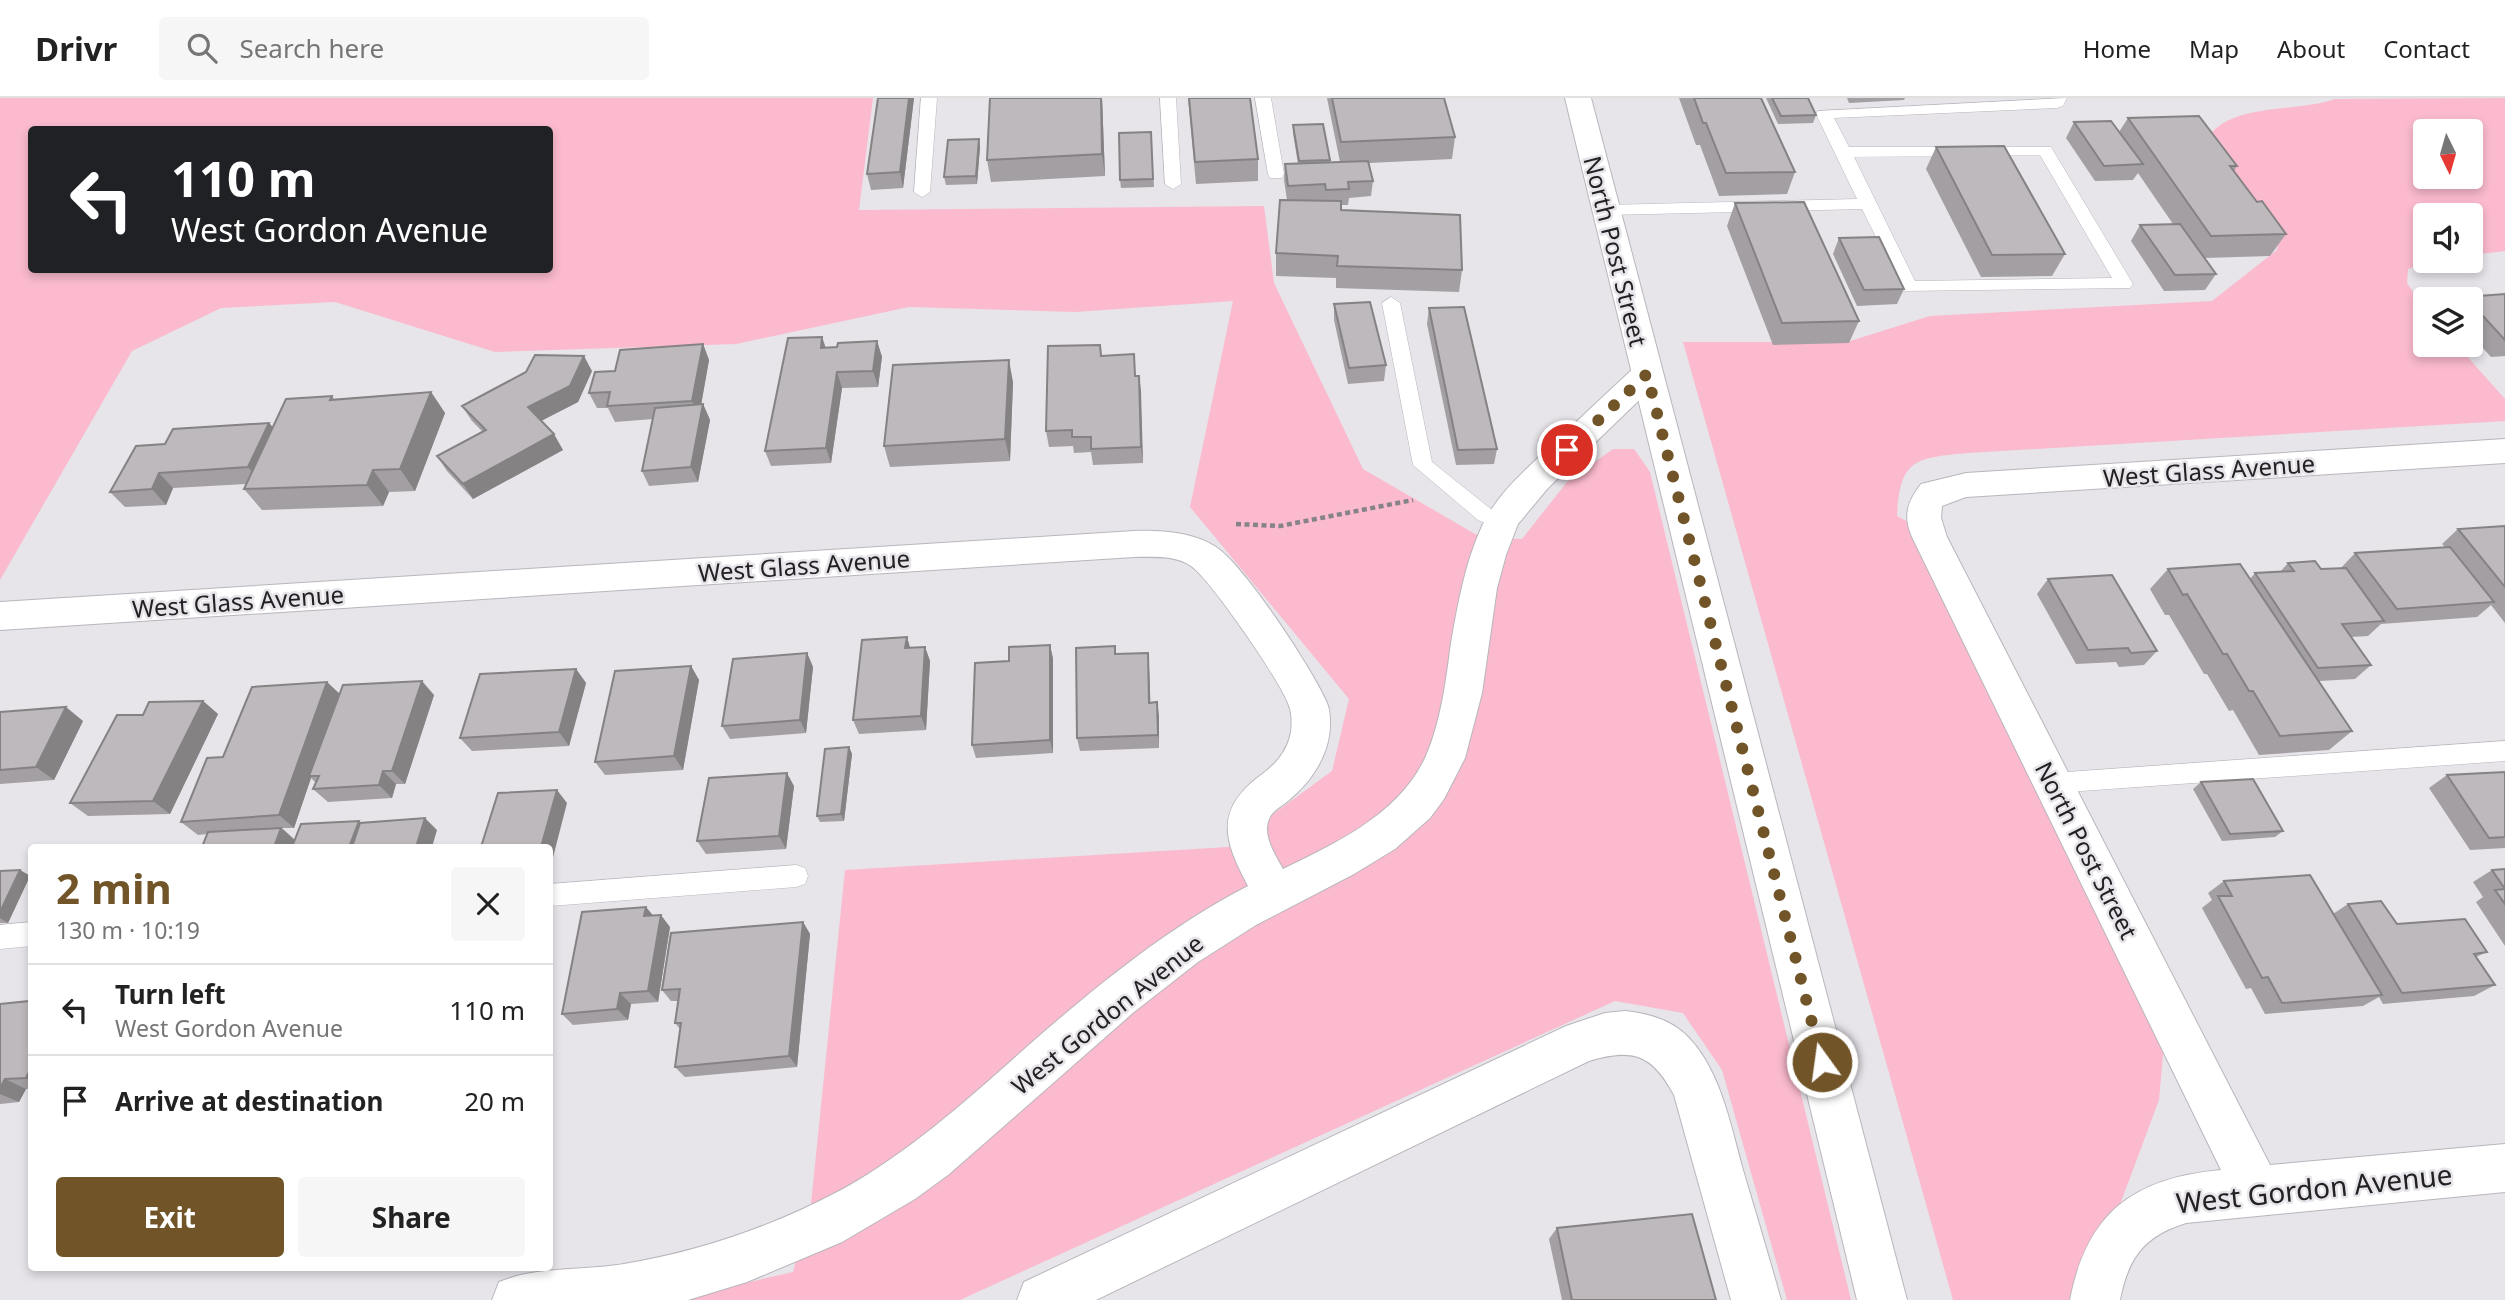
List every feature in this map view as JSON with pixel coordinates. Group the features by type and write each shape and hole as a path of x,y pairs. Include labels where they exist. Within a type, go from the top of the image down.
{"street":[{"name":"North Post Street","path":"1578,98 1882,1300"},
{"name":"West Gordon Avenue","path":"517,1300 624,1289 679,1277 771,1248 835,1218 881,1193 930,1159 1135,985 1183,948 1274,894 1366,846 1390,829 1428,789 1443,763 1453,734 1483,573 1502,522 1527,488 1647,374"},
{"name":"West Glass Avenue","path":"1923,508 1933,493 1966,485 2505,451"},
{"name":"North Post Street","path":"1923,508 1924,523 1933,544 2257,1191"},
{"name":"West Glass Avenue","path":"0,616 1134,544 1169,544 1196,553 1217,569 1293,676 1309,706 1311,731 1301,761 1255,804 1246,822 1250,853 1274,894"},
{"path":"1042,1300 1582,1041 1611,1032 1626,1031 1655,1039 1682,1062 1689,1074 1701,1105 1756,1300"},
{"name":"West Gordon Avenue","path":"2095,1300 2107,1256 2124,1231 2141,1216 2163,1204 2183,1199 2257,1191 2505,1168"}],"lane":[{"path":"922,192 929,98"},
{"path":"1168,98 1173,184"},
{"path":"1263,98 1276,174"},
{"path":"1816,98 1909,287 2124,284 2045,150 1843,152"},
{"path":"1824,114 2057,103 2059,98"},
{"path":"1605,210 1868,204"},
{"path":"1391,303 1423,466 1485,515 1502,522"},
{"path":"2053,783 2505,751"},
{"path":"553,895 796,876"},
{"path":"0,937 28,934"}],"path":[{"path":"1230,522 1240,526 1280,526 1455,492"}],"shaded area":[{"path":"0,98 873,98 859,210 1264,206 1274,283 1363,469 1482,538 1522,539 1567,482 1613,449 1634,449 1650,472 1851,1300 1787,1300 1722,1070 1683,1013 1615,1001 960,1300 671,1300 793,1272 811,1204 845,870 1228,847 1332,771 1349,699 1190,507 1233,301 1075,312 909,307 736,344 495,352 335,302 221,308 132,351 0,580"},
{"path":"2505,98 2505,251 2483,254 2483,203 2413,203 2413,267 2408,269 2407,283 2413,292 2413,357 2468,357 2505,399 2505,421 1968,453 1923,460 1907,472 1902,482 1897,516 1910,523 2164,1043 2159,1100 2087,1293 2087,1300 1953,1300 1683,342 1847,342 1930,316 2212,301 2277,250 2278,242 2215,149 2212,132 2238,116 2335,99"}],"building":[{"path":"878,98 909,98 900,172 867,174"},
{"path":"990,98 1101,98 1102,154 987,160"},
{"path":"1189,98 1250,98 1258,159 1195,162"},
{"path":"1332,98 1444,98 1455,137 1341,142"},
{"path":"1694,98 1761,98 1795,172 1726,173"},
{"path":"1772,98 1808,98 1816,115 1781,116"},
{"path":"2199,116 2237,166 2230,166 2257,202 2262,201 2286,234 2211,236 2128,118"},
{"path":"2111,121 2143,164 2104,166 2074,122"},
{"path":"1323,124 1330,160 1299,161 1293,125"},
{"path":"1151,132 1153,179 1120,180 1119,133"},
{"path":"979,139 976,176 944,177 948,140"},
{"path":"2004,146 2065,254 1992,255 1936,147"},
{"path":"1368,161 1373,181 1348,182 1349,189 1326,190 1325,184 1288,186 1285,164"},
{"path":"1280,200 1341,201 1341,210 1460,215 1462,270 1337,266 1338,256 1276,253"},
{"path":"1804,202 1859,321 1782,323 1735,203"},
{"path":"2180,224 2216,274 2175,275 2140,225"},
{"path":"1879,237 1904,289 1864,290 1839,238"},
{"path":"2505,294 2505,340 2483,316 2483,296"},
{"path":"1370,302 1386,365 1349,368 1334,304"},
{"path":"1464,307 1497,449 1458,450 1429,308"},
{"path":"822,337 821,348 837,347 838,343 877,341 873,371 837,372 826,448 765,451 788,338"},
{"path":"703,344 692,401 607,406 610,392 589,393 595,372 615,371 620,350"},
{"path":"1100,345 1101,356 1134,354 1135,376 1139,376 1141,447 1091,449 1091,437 1072,437 1072,430 1046,431 1048,346"},
{"path":"535,355 584,356 570,386 528,407 554,434 463,484 437,456 486,430 462,406 526,372"},
{"path":"1009,360 1005,439 884,446 893,365"},
{"path":"431,392 400,469 373,470 367,485 244,489 286,399 332,396 330,400"},
{"path":"703,404 691,467 642,471 655,408"},
{"path":"269,423 248,467 159,473 152,489 110,492 136,446 165,444 173,429"},
{"path":"2505,526 2505,587 2458,529"},
{"path":"2450,547 2494,602 2397,609 2355,553"},
{"path":"2315,561 2321,569 2346,568 2384,621 2342,624 2371,665 2318,668 2255,573 2294,571 2288,563"},
{"path":"2240,564 2352,731 2280,736 2253,691 2249,691 2227,654 2223,654 2187,594 2183,595 2168,569"},
{"path":"2112,575 2157,651 2131,653 2128,648 2088,650 2048,579"},
{"path":"907,637 905,648 925,647 921,716 853,720 862,640"},
{"path":"1050,645 1050,740 972,745 975,663 1009,661 1009,647"},
{"path":"1115,646 1115,654 1148,653 1149,703 1157,702 1158,735 1077,738 1076,648"},
{"path":"807,653 800,720 722,726 733,659"},
{"path":"691,666 674,756 595,762 615,671"},
{"path":"576,669 559,732 460,738 480,674"},
{"path":"422,681 392,771 383,771 379,785 313,789 319,776 309,776 343,685"},
{"path":"327,682 279,815 181,822 207,758 223,757 252,687"},
{"path":"203,701 153,801 70,803 117,715 143,715 149,702"},
{"path":"66,707 36,767 0,770 0,712"},
{"path":"849,747 841,814 817,816 825,749"},
{"path":"2505,772 2505,837 2489,838 2447,775"},
{"path":"787,773 779,836 697,841 709,778"},
{"path":"2253,779 2283,831 2230,834 2201,782"},
{"path":"557,790 542,844 482,844 498,793"},
{"path":"425,818 417,844 353,844 360,823"},
{"path":"359,821 350,844 293,844 301,824"},
{"path":"281,828 275,844 203,844 208,832"},
{"path":"2505,869 2505,889 2492,870"},
{"path":"20,870 0,912 0,871"},
{"path":"2310,875 2382,995 2282,1003 2268,977 2262,978 2218,896 2232,896 2224,881"},
{"path":"2505,889 2505,904 2495,890"},
{"path":"2381,901 2397,924 2465,919 2487,952 2474,954 2495,985 2402,993 2348,904"},
{"path":"646,907 644,916 661,915 648,991 620,993 617,1009 562,1014 582,912"},
{"path":"803,922 789,1056 675,1067 681,1023 675,1023 680,989 662,990 671,933"},
{"path":"28,1001 28,1074 26,1078 5,1079 0,1088 0,1004"},
{"path":"1692,1214 1716,1300 1572,1300 1557,1228"}],"route":[{"path":"1567,450 1647,374 1822,1062"}]}
